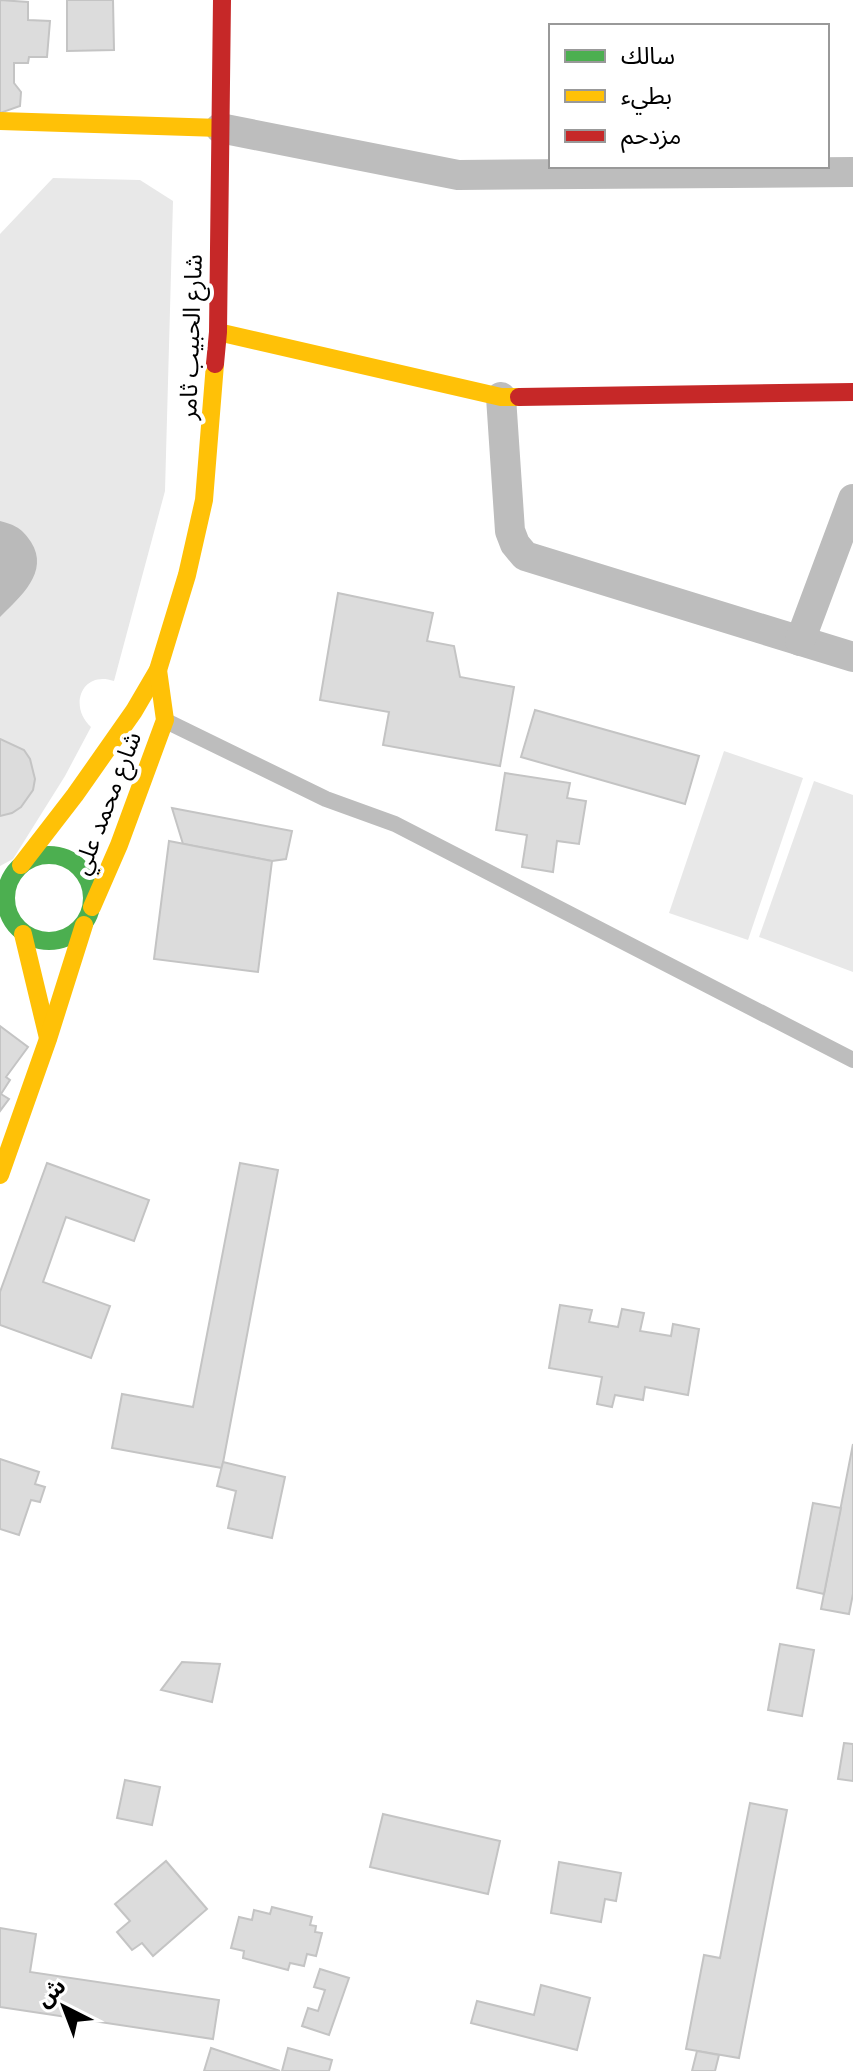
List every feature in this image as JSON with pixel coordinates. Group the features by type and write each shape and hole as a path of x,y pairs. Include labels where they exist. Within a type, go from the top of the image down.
{"street":[{"name":"شارع الحبيب ثامر","path":"158,670 187,575 204,500 218,332 222,0"},
{"path":"0,121 220,128 458,175 853,172"},
{"path":"218,332 501,397 853,392"},
{"path":"501,397 510,531 515,544 525,556 853,657"},
{"path":"800,641 853,499"},
{"path":"48,1039 12,930 3,890 75,795 134,711 158,670"},
{"name":"شارع محمد علي","path":"92,907 119,845 165,720 158,670"},
{"path":"0,1175 92,907 93,896 87,876 71,861 51,855 40,856 21,865"},
{"path":"12,930 48,942 74,934 84,925"}],"lane":[{"path":"134,711 165,720 326,799 395,824 853,1060"}],"shaded area":[{"path":"53,178 140,180 173,201 165,491 114,681 94,681 82,692 80,709 91,727 65,776 13,859 0,866 0,234"},
{"path":"0,521 24,533 36,553 37,564 30,583 0,617"},
{"path":"724,751 803,778 748,940 669,913"},
{"path":"814,781 853,795 853,972 759,937"}],"building":[{"path":"0,0 28,2 28,20 50,21 47,57 29,57 28,63 14,63 14,83 21,92 20,106 0,113"},
{"path":"67,0 113,0 114,50 67,51"},
{"path":"338,593 433,613 427,641 454,646 460,677 514,687 500,766 383,745 389,712 320,700"},
{"path":"535,710 699,756 685,804 521,757"},
{"path":"0,739 24,750 30,759 35,779 33,790 21,807 0,816"},
{"path":"505,773 570,783 567,798 586,801 579,844 557,841 553,872 522,867 527,835 496,830"},
{"path":"172,808 292,831 286,859 272,861 183,844"},
{"path":"169,841 272,861 258,972 154,959"},
{"path":"0,1026 28,1047 6,1077 10,1080 1,1094 9,1099 0,1111"},
{"path":"47,1163 149,1200 134,1241 66,1217 43,1282 110,1306 91,1358 0,1325 0,1292"},
{"path":"240,1163 278,1170 222,1468 112,1448 122,1394 193,1407"},
{"path":"560,1305 592,1310 589,1322 618,1327 622,1309 644,1313 640,1331 671,1336 673,1324 699,1329 688,1395 645,1387 643,1400 615,1395 612,1407 597,1404 602,1377 549,1368"},
{"path":"853,1444 853,1594 849,1614 821,1609"},
{"path":"0,1459 39,1472 35,1484 45,1487 40,1502 31,1500 19,1535 0,1529"},
{"path":"223,1462 285,1477 272,1538 228,1528 236,1491 217,1486"},
{"path":"813,1503 841,1508 824,1594 797,1588"},
{"path":"780,1644 814,1650 802,1716 768,1710"},
{"path":"182,1662 220,1664 212,1702 161,1690"},
{"path":"844,1743 853,1744 853,1781 838,1779"},
{"path":"125,1780 160,1787 152,1825 117,1818"},
{"path":"750,1803 787,1810 739,2058 686,2049 704,1955 720,1958"},
{"path":"383,1814 500,1841 488,1894 370,1867"},
{"path":"166,1861 207,1909 153,1956 142,1943 132,1950 117,1932 130,1921 115,1904"},
{"path":"559,1862 621,1873 616,1901 605,1899 601,1922 551,1913"},
{"path":"272,1907 312,1917 310,1925 316,1926 315,1932 322,1933 316,1956 307,1954 304,1966 290,1963 288,1970 243,1958 244,1951 231,1948 239,1917 252,1920 254,1910 270,1914"},
{"path":"0,1928 36,1934 30,1972 219,2000 213,2039 0,2007"},
{"path":"320,1969 349,1978 329,2035 302,2026 308,2008 318,2011 325,1990 314,1987"},
{"path":"541,1985 590,1998 577,2050 471,2023 477,2001 534,2015"},
{"path":"211,2048 280,2071 204,2071"},
{"path":"288,2048 332,2060 329,2071 282,2071"},
{"path":"697,2051 719,2055 715,2071 692,2071"}],"traffic: fast":[{"path":"41,855 57,855 80,867 89,881 92,898 89,915 80,929 57,941 41,941 25,934 13,922 6,906 6,890 13,874 25,862 41,855"}],"traffic: slow":[{"path":"0,121 220,128"},
{"path":"218,332 501,397 519,397"},
{"path":"21,865 75,795 134,711 158,670 187,575 204,500 215,364"},
{"path":"92,907 119,845 165,720 158,670"},
{"path":"0,1175 84,925"},
{"path":"23,934 48,1038"}],"traffic: jam":[{"path":"215,364 222,0"},
{"path":"519,397 853,392"}]}
